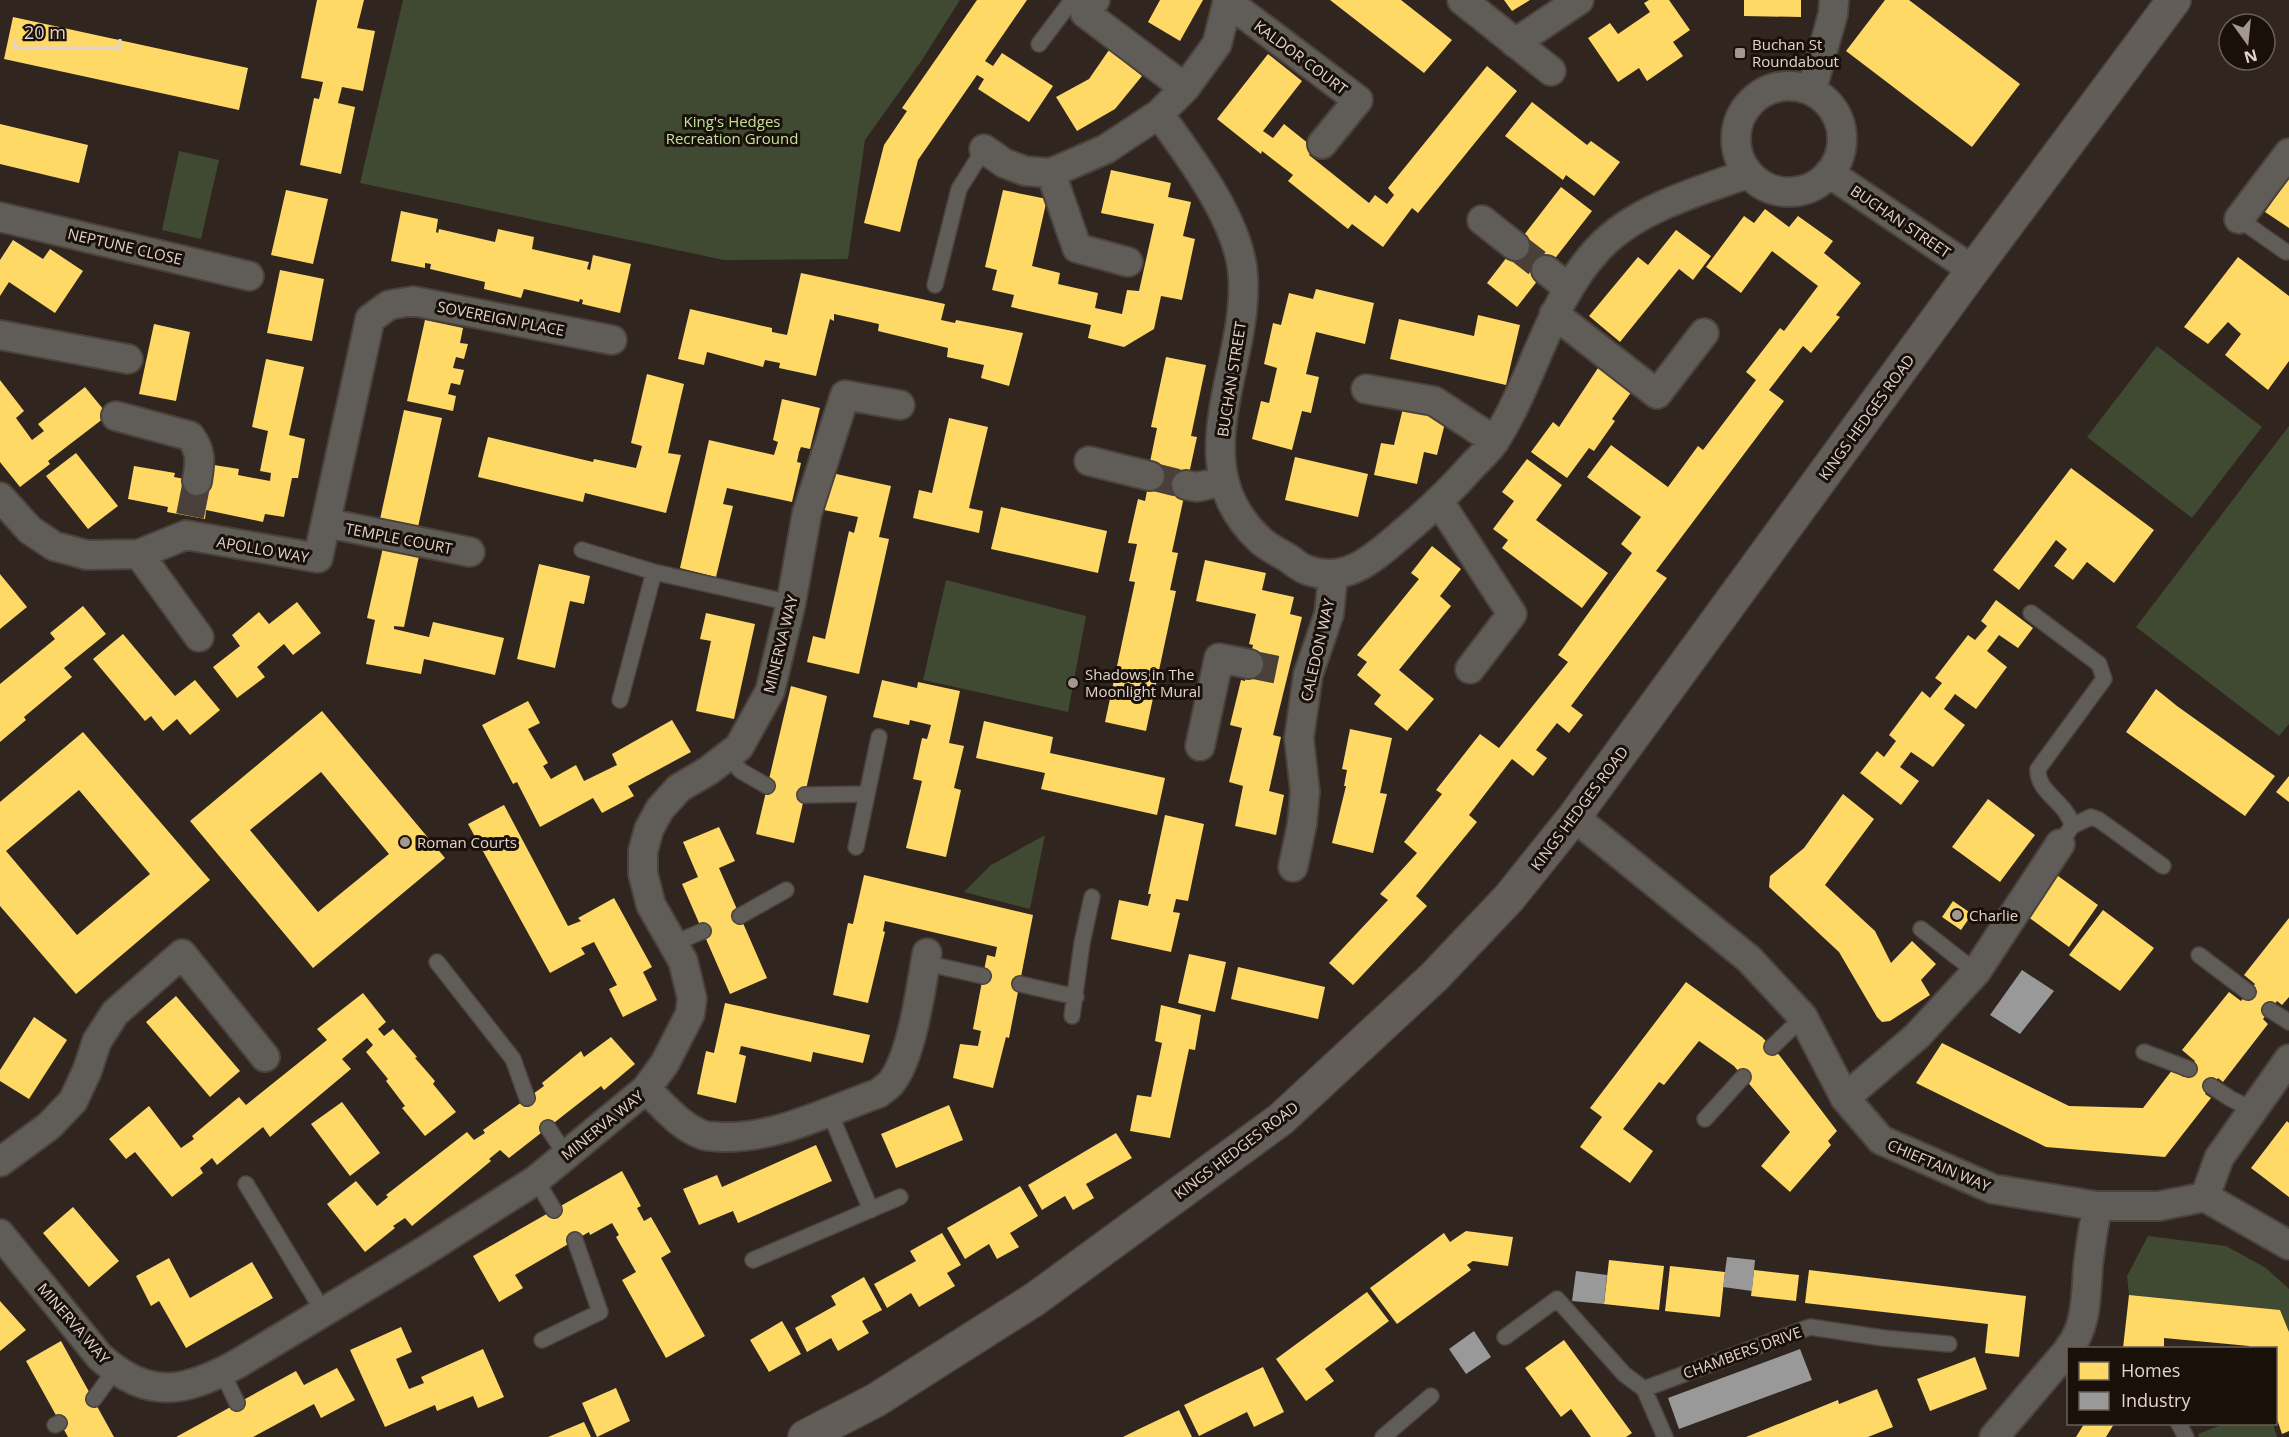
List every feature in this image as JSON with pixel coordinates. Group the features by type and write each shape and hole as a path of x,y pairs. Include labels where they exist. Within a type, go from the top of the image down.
{"street":[{"path":"1462,0 1551,71"},
{"path":"1515,43 1579,0"},
{"path":"1812,89 1833,14 1834,0"},
{"name":"KINGS HEDGES ROAD","path":"805,1437 876,1400 1035,1299 1281,1119 1449,961 1509,898 1574,817 1973,270 2174,0"},
{"path":"984,149 1004,163 1025,171 1052,173 1107,149 1159,114 1185,88 1217,44 1228,1"},
{"name":"KALDOR COURT","path":"1228,1 1358,100 1322,144"},
{"path":"1090,7 1185,88"},
{"path":"1792,85 1812,89 1832,106 1841,124 1843,142 1838,161 1823,180 1807,190 1783,192 1765,188 1747,174 1738,158 1735,143 1736,125 1751,100 1773,87 1792,85"},
{"name":"BUCHAN STREET","path":"1159,114 1200,172 1228,222 1244,275 1240,334 1220,426 1220,462 1224,481 1238,515 1260,540 1307,570 1333,576"},
{"path":"2239,219 2289,153"},
{"path":"1052,173 1077,248 1128,262"},
{"name":"BUCHAN STREET","path":"1829,173 1973,270"},
{"path":"1333,576 1359,568 1440,502 1495,441 1528,378 1554,314 1568,288 1600,247 1627,225 1685,196 1747,174"},
{"name":"NEPTUNE CLOSE","path":"0,217 249,276"},
{"path":"1482,220 1515,246"},
{"path":"1546,270 1568,288"},
{"name":"SOVEREIGN PLACE","path":"389,305 413,301 612,339"},
{"name":"APOLLO WAY","path":"3,506 30,530 54,546 87,555 139,554 188,526 318,558 370,319 389,305"},
{"path":"1554,314 1657,394 1704,333"},
{"path":"0,336 128,359"},
{"path":"1366,389 1434,401 1495,441"},
{"name":"MINERVA WAY","path":"0,1234 100,1357 115,1370 134,1381 156,1388 186,1386 212,1378 423,1252 536,1180 646,1089 664,1063 690,1014 692,998 690,982 683,961 651,905 644,873 643,851 649,829 660,809 679,788 739,747 770,691 791,603 807,513 845,395 900,405"},
{"path":"116,416 190,436 197,445 201,457 197,481"},
{"path":"1089,461 1150,476"},
{"path":"1186,485 1197,487 1224,481"},
{"path":"1440,502 1512,614 1470,669"},
{"name":"TEMPLE COURT","path":"327,524 471,552"},
{"path":"139,554 200,637"},
{"name":"CALEDON WAY","path":"1293,867 1302,824 1305,792 1299,738 1298,674 1329,614 1333,576"},
{"path":"1200,746 1219,658 1249,664"},
{"name":"CHIEFTAIN WAY","path":"1574,817 1749,959 1803,1017 1845,1098 1881,1140 1992,1189 2097,1206 2159,1206 2205,1197"},
{"path":"1845,1098 1917,1036 1976,972 2066,835"},
{"path":"0,1162 49,1126 73,1101 87,1071 97,1041 115,1013 182,954 265,1057"},
{"path":"646,1089 679,1121 703,1136 743,1137 793,1126 879,1093 889,1085 898,1072 909,1044 926,958"},
{"path":"2289,1059 2219,1158 2205,1197 2289,1245"},
{"path":"2076,1347 2087,1298 2088,1267 2097,1206"},
{"path":"1994,1437 2067,1357"}],"lane":[{"path":"1040,44 1070,3 1090,7"},
{"path":"934,285 959,189 984,149"},
{"path":"2239,219 2286,252"},
{"path":"582,550 654,572 791,603"},
{"path":"620,700 654,572"},
{"path":"2031,614 2099,664 2104,679 2038,769 2037,777 2067,811 2066,835"},
{"path":"856,848 879,737"},
{"path":"727,756 741,771 766,786"},
{"path":"805,795 867,794"},
{"path":"2066,835 2091,817 2099,820 2163,866"},
{"path":"740,916 786,890"},
{"path":"1072,1016 1092,897"},
{"path":"1921,929 1976,972"},
{"path":"672,944 703,931"},
{"path":"2199,955 2248,992"},
{"path":"926,958 983,976"},
{"path":"437,962 513,1059 527,1098"},
{"path":"1020,984 1076,997"},
{"path":"2270,1010 2289,1022"},
{"path":"1772,1047 1803,1017"},
{"path":"2144,1052 2189,1069"},
{"path":"1705,1119 1743,1077"},
{"path":"2211,1086 2254,1110"},
{"path":"829,1111 871,1210"},
{"path":"548,1128 566,1155"},
{"path":"536,1180 554,1210"},
{"path":"246,1184 324,1311"},
{"path":"753,1260 900,1197"},
{"path":"542,1340 600,1312 575,1240"},
{"path":"1505,1337 1557,1299 1624,1374 1644,1389 1665,1437"},
{"name":"CHAMBERS DRIVE","path":"1644,1389 1810,1327 1883,1338 1949,1344"},
{"path":"94,1399 115,1370"},
{"path":"222,1372 237,1403"},
{"path":"1383,1437 1431,1396"}],"green space":[{"name":"King's Hedges Recreation Ground","path":"403,0 960,0 922,60 865,140 848,259 724,260 360,183"},
{"path":"179,151 219,160 201,239 162,230"},
{"path":"2157,346 2262,427 2192,518 2087,437"},
{"path":"2289,426 2289,724 2279,736 2136,627"},
{"path":"946,580 1086,616 1068,712 923,680"},
{"path":"1045,835 1030,909 964,892 991,865"},
{"path":"2148,1236 2226,1246 2266,1268 2289,1289 2289,1332 2280,1310 2129,1295 2127,1276"},
{"path":"2221,1425 2273,1425 2277,1437 2199,1437 2198,1434"}],"building: Homes":[{"path":"317,0 364,0 357,28 375,31 363,91 342,87 338,103 355,107 341,174 300,165 314,98 319,99 323,82 301,78"},
{"path":"977,0 1027,0 985,61 993,66 1002,53 1053,86 1029,122 978,89 984,79 977,75 918,160 900,232 864,223 884,145 907,111 902,108"},
{"path":"1160,0 1203,0 1180,41 1148,22"},
{"path":"1330,0 1401,0 1452,40 1424,73"},
{"path":"1504,0 1530,0 1512,11"},
{"path":"1649,0 1669,0 1690,30 1673,42 1683,56 1647,81 1639,68 1618,82 1588,38 1610,23 1618,34 1650,12 1644,3"},
{"path":"1744,0 1801,0 1801,17 1744,16"},
{"path":"1885,0 1909,0 2020,84 1972,147 1846,51"},
{"path":"13,17 248,68 239,110 4,59"},
{"path":"1109,50 1142,76 1115,109 1077,131 1056,97 1089,79"},
{"path":"1268,54 1302,81 1263,131 1273,138 1284,124 1314,148 1309,155 1369,203 1375,195 1387,204 1394,195 1388,188 1487,66 1517,91 1418,213 1412,208 1383,247 1352,224 1348,229 1288,181 1293,175 1262,151 1261,154 1217,119"},
{"path":"1532,102 1587,145 1591,141 1620,162 1594,196 1566,175 1563,180 1505,136"},
{"path":"0,124 88,145 79,183 0,164"},
{"path":"1111,170 1171,183 1168,197 1191,202 1183,236 1195,239 1182,300 1161,296 1154,329 1124,347 1088,338 1091,325 1011,307 1014,295 992,290 997,270 985,267 1003,190 1047,199 1032,266 1060,273 1058,284 1098,293 1095,308 1122,314 1127,290 1139,291 1154,224 1101,213"},
{"path":"2289,178 2289,228 2265,212"},
{"path":"1561,187 1592,211 1517,307 1487,283"},
{"path":"286,190 328,199 313,264 271,255"},
{"path":"1765,209 1789,227 1798,216 1833,241 1824,253 1861,283 1836,315 1840,317 1811,353 1803,346 1769,390 1784,401 1656,571 1667,578 1571,706 1583,715 1569,733 1557,723 1536,750 1547,758 1533,776 1512,759 1469,815 1477,822 1416,896 1427,906 1353,985 1329,963 1388,900 1380,894 1417,853 1404,842 1442,794 1436,790 1480,734 1499,748 1568,662 1558,655 1632,553 1621,544 1641,517 1587,477 1611,445 1668,487 1698,446 1703,450 1756,380 1746,372 1780,328 1784,331 1818,286 1772,251 1741,293 1706,267 1744,216 1754,223"},
{"path":"401,211 438,219 436,232 438,233 439,229 495,242 498,229 534,237 532,249 589,262 587,269 590,270 593,255 631,264 620,313 582,304 583,300 580,299 579,302 524,289 521,298 484,289 485,282 430,269 431,264 425,263 425,268 391,261"},
{"path":"1676,230 1711,256 1693,280 1679,269 1620,342 1589,316 1638,257 1648,265"},
{"path":"13,240 43,259 50,249 83,271 55,313 9,282 0,296 0,260"},
{"path":"2238,257 2289,296 2289,361 2268,390 2225,355 2241,334 2228,322 2208,344 2184,327"},
{"path":"280,270 324,279 312,341 267,333"},
{"path":"801,273 945,304 941,320 955,323 956,320 1023,333 1009,386 981,378 984,365 947,357 948,348 878,331 879,324 834,314 834,321 830,319 816,376 779,368 780,363 765,360 763,367 707,352 704,365 678,359 690,309 772,328 772,332 787,335"},
{"path":"1316,289 1374,303 1365,344 1316,332 1306,374 1319,377 1311,413 1302,411 1292,450 1252,439 1261,401 1269,403 1277,368 1264,364 1273,323 1281,325 1289,293 1313,299"},
{"path":"1478,315 1520,325 1506,385 1390,359 1399,319 1474,336"},
{"path":"425,320 463,328 460,343 468,344 464,359 456,357 453,368 464,370 460,385 451,383 448,394 456,396 453,411 407,401"},
{"path":"154,324 190,332 176,401 139,394"},
{"path":"1166,357 1206,365 1191,436 1197,437 1172,552 1178,553 1170,590 1176,591 1146,731 1105,722 1135,582 1129,581 1137,544 1128,543 1138,499 1145,501 1157,428 1151,427"},
{"path":"266,359 304,367 289,435 305,439 298,478 292,478 284,517 265,514 263,522 206,510 205,519 167,512 168,507 128,499 134,466 175,473 174,477 211,484 214,465 239,469 238,475 270,481 271,473 260,471 268,431 252,427"},
{"path":"1598,368 1632,391 1612,419 1615,421 1594,451 1589,448 1567,478 1531,452 1553,422 1559,427"},
{"path":"647,374 684,384 668,453 681,455 666,513 585,493 583,502 478,477 488,437 593,462 594,459 636,468 642,446 631,443"},
{"path":"0,380 24,411 16,418 32,440 44,431 38,424 85,387 108,415 48,461 50,464 20,487 0,462"},
{"path":"782,399 820,408 810,449 801,447 799,452 797,462 801,463 792,502 727,488 723,504 733,506 716,577 680,568 709,440 774,455 778,442 773,440"},
{"path":"1403,408 1446,419 1437,455 1424,452 1417,484 1374,475 1381,443 1394,445"},
{"path":"404,410 442,418 418,527 380,519"},
{"path":"949,418 988,427 969,508 983,511 979,533 913,518 919,490 932,493"},
{"path":"76,453 118,506 88,529 46,476"},
{"path":"1295,457 1368,474 1358,517 1285,500"},
{"path":"1527,459 1562,485 1536,520 1608,573 1582,608 1502,548 1508,540 1493,529 1514,501 1502,492"},
{"path":"2071,468 2154,530 2114,583 2087,562 2073,580 2054,566 2067,549 2056,540 2019,590 1993,570"},
{"path":"832,473 891,486 879,537 889,539 859,674 807,662 813,636 825,639 849,531 854,533 858,517 824,510"},
{"path":"1001,507 1107,531 1098,573 991,549"},
{"path":"384,543 420,551 404,627 394,626 394,629 429,637 433,622 504,638 495,675 424,659 421,674 366,664 375,620 367,618"},
{"path":"1432,546 1461,569 1440,596 1451,606 1399,670 1434,699 1407,731 1374,704 1381,695 1357,675 1367,662 1357,655 1419,579 1411,573"},
{"path":"1205,560 1266,573 1262,590 1294,597 1290,614 1302,617 1273,735 1281,737 1269,791 1284,795 1276,835 1235,826 1243,786 1229,782 1242,728 1230,725 1241,680 1245,681 1253,645 1249,644 1256,614 1196,601"},
{"path":"539,564 590,576 584,604 570,601 555,668 517,659"},
{"path":"0,574 27,607 0,629"},
{"path":"1996,600 2033,628 2018,648 1999,635 1987,651 2007,667 1976,709 1955,694 1944,709 1965,725 1933,767 1911,752 1900,767 1919,781 1901,805 1860,773 1877,751 1884,757 1896,741 1889,735 1922,691 1930,698 1942,683 1935,678 1968,635 1975,640 1987,626 1981,621"},
{"path":"297,602 321,633 293,655 284,644 257,667 265,677 237,698 213,667 240,646 232,635 259,612 269,624"},
{"path":"83,606 106,634 64,668 72,677 24,717 26,720 0,742 0,684 55,639 50,633"},
{"path":"706,613 755,624 734,719 696,711 711,641 700,639"},
{"path":"123,634 175,696 195,680 220,710 190,735 177,719 163,731 151,716 145,721 93,659"},
{"path":"882,680 917,688 918,682 960,691 949,743 964,746 954,788 961,790 946,857 906,848 922,781 913,779 922,738 927,739 931,725 910,720 909,725 873,717"},
{"path":"791,686 827,696 794,843 756,834"},
{"path":"2156,689 2275,776 2245,816 2126,732"},
{"path":"528,701 540,723 528,729 548,763 543,766 551,779 576,765 584,781 617,765 612,754 672,720 691,752 628,786 634,796 602,813 593,798 540,827 517,782 513,784 482,725"},
{"name":"Roman Courts","path":"322,711 445,858 313,968 190,821","holes":["321,772 389,854 318,912 250,830"]},
{"path":"984,721 1053,737 1050,753 1165,778 1157,815 1041,789 1045,773 976,758"},
{"path":"1350,729 1392,738 1380,793 1387,794 1373,853 1332,843 1346,786 1344,786 1347,770 1342,769"},
{"path":"83,732 210,880 76,994 0,906 0,802","holes":["79,790 150,874 77,935 6,851"]},
{"path":"2289,776 2289,802 2276,792"},
{"path":"1843,794 1874,819 1825,885 1875,931 1891,963 1912,941 1936,964 1921,980 1930,995 1890,1021 1882,1022 1877,1017 1839,952 1769,887 1770,876 1804,848"},
{"path":"1988,799 2035,835 2000,882 1952,847"},
{"path":"504,805 568,926 581,921 578,918 614,898 652,967 643,972 657,1000 623,1017 609,989 617,985 594,942 581,948 585,954 550,973 468,824"},
{"path":"1165,815 1204,824 1188,901 1176,899 1173,912 1180,913 1171,952 1111,939 1119,900 1148,906 1151,894 1148,894"},
{"path":"719,827 735,861 719,868 767,978 730,994 682,884 698,877 683,842"},
{"path":"2054,873 2098,905 2069,947 2024,914"},
{"path":"864,875 1033,915 1009,1038 1006,1037 993,1088 953,1078 960,1044 978,1046 981,1031 973,1029 987,955 995,957 997,947 885,921 883,931 885,932 868,1003 833,995 848,923 853,924"},
{"name":"Charlie","path":"1953,901 1972,914 1961,930 1942,917"},
{"path":"2103,910 2154,948 2120,991 2069,955"},
{"path":"2289,918 2289,997 2282,1005 2277,1001 2263,1019 2268,1024 2223,1082 2218,1078 2205,1094 2211,1098 2165,1157 2046,1147 1916,1083 1942,1043 2069,1106 2143,1108 2173,1069 2183,1077 2195,1061 2182,1050 2229,992 2241,1001 2255,984 2244,975"},
{"path":"1189,954 1226,962 1215,1012 1178,1003"},
{"path":"1238,967 1325,987 1318,1019 1231,999"},
{"path":"1686,982 1762,1037 1780,1056 1837,1131 1828,1141 1831,1145 1790,1192 1761,1166 1790,1132 1734,1066 1699,1041 1664,1085 1659,1082 1623,1129 1653,1151 1630,1183 1580,1147 1602,1117 1590,1108"},
{"path":"363,993 386,1022 378,1029 384,1036 393,1029 417,1057 415,1058 435,1081 433,1084 456,1112 425,1136 402,1108 405,1106 386,1081 388,1079 366,1052 373,1045 367,1038 342,1059 351,1069 270,1137 263,1127 217,1165 212,1158 200,1168 203,1173 172,1197 135,1152 126,1159 109,1139 149,1106 181,1148 194,1139 192,1136 239,1097 246,1105 327,1040 317,1029"},
{"path":"176,996 240,1071 210,1097 146,1022"},
{"path":"725,1003 870,1035 863,1063 813,1052 811,1062 741,1046 739,1054 746,1056 736,1103 697,1094 706,1051 714,1053"},
{"path":"1161,1005 1201,1015 1195,1050 1189,1049 1170,1138 1130,1131 1137,1095 1151,1097 1162,1043 1155,1041"},
{"path":"34,1017 67,1040 29,1099 0,1081 0,1070"},
{"path":"611,1037 635,1064 604,1090 601,1086 509,1158 500,1150 489,1159 491,1161 412,1226 405,1218 365,1252 327,1204 356,1181 377,1206 388,1197 386,1195 467,1132 474,1140 485,1133 483,1130 544,1086 542,1083 581,1051 584,1057"},
{"path":"342,1102 380,1153 350,1176 311,1124"},
{"path":"949,1105 963,1140 896,1168 881,1134"},
{"path":"2287,1121 2289,1123 2289,1197 2251,1168"},
{"path":"1116,1133 1132,1158 1086,1184 1094,1198 1073,1210 1065,1196 1042,1210 1028,1185"},
{"path":"816,1145 832,1181 738,1223 733,1211 699,1225 683,1189 717,1175 722,1187"},
{"path":"622,1171 641,1206 637,1208 644,1221 651,1217 671,1252 661,1258 705,1336 666,1358 622,1280 636,1272 616,1237 619,1235 612,1223 590,1235 589,1232 515,1275 523,1288 499,1302 473,1256"},
{"path":"1020,1186 1038,1216 1010,1233 1019,1247 997,1259 989,1244 965,1259 947,1228"},
{"path":"73,1207 119,1261 89,1287 43,1233"},
{"path":"1466,1231 1513,1237 1508,1266 1473,1261 1467,1265 1471,1270 1397,1324 1370,1288 1444,1233 1450,1242"},
{"path":"942,1233 961,1265 947,1273 955,1286 919,1307 911,1293 887,1308 874,1284 916,1261 910,1251"},
{"path":"169,1258 190,1298 252,1262 273,1298 186,1348 159,1301 151,1306 136,1276"},
{"path":"1609,1260 1664,1266 1659,1310 1604,1304"},
{"path":"1670,1266 1725,1272 1720,1317 1665,1311"},
{"path":"1754,1270 1799,1275 1796,1301 1751,1296"},
{"path":"1809,1270 2026,1296 2019,1357 1985,1353 1988,1324 1805,1303"},
{"path":"864,1277 882,1310 862,1321 869,1333 838,1351 831,1338 807,1352 795,1328 836,1305 831,1296"},
{"path":"1367,1292 1389,1321 1325,1369 1334,1381 1306,1401 1276,1359"},
{"path":"2129,1295 2280,1310 2289,1332 2289,1431 2282,1434 2277,1419 2277,1347 2250,1347 2164,1338 2164,1347 2123,1347"},
{"path":"0,1301 26,1330 0,1351"},
{"path":"782,1321 801,1354 769,1372 750,1340"},
{"path":"401,1327 412,1352 396,1359 409,1389 424,1383 421,1377 483,1349 504,1397 478,1408 473,1396 437,1411 435,1405 385,1427 350,1350"},
{"path":"1564,1340 1632,1433 1626,1437 1591,1437 1571,1409 1561,1417 1525,1368"},
{"path":"61,1341 114,1437 68,1437 26,1361"},
{"path":"1975,1357 1987,1389 1930,1411 1917,1379"},
{"path":"1263,1367 1284,1412 1254,1427 1247,1412 1199,1436 1184,1405"},
{"path":"337,1368 355,1400 321,1418 314,1404 253,1437 176,1437 296,1371 304,1385"},
{"path":"616,1388 630,1421 597,1437 582,1403"},
{"path":"1877,1389 1893,1427 1868,1437 1746,1437 1838,1400 1839,1404"},
{"path":"1179,1410 1192,1437 1123,1437 1139,1429"},
{"path":"584,1422 591,1437 548,1437"},
{"path":"2083,1425 2113,1425 2106,1437 2076,1437"}],"building: Industry":[{"path":"2022,970 2054,991 2020,1034 1990,1015"},
{"path":"1727,1257 1755,1260 1752,1291 1723,1287"},
{"path":"1576,1271 1607,1275 1604,1304 1572,1301"},
{"path":"1474,1331 1491,1357 1466,1374 1449,1349"},
{"path":"1800,1349 1812,1380 1679,1429 1668,1398"}],"tunnel":[{"path":"1515,246 1546,270"},
{"path":"1150,476 1186,485"},
{"path":"190,516 197,481"},
{"path":"1249,664 1288,672"}],"place":[{"name":"Buchan St Roundabout","path":"1740,53"},
{"name":"Shadows in The Moonlight Mural","path":"1073,683"},
{"name":"Roman Courts","path":"405,842"},
{"name":"Charlie","path":"1957,915"}]}
